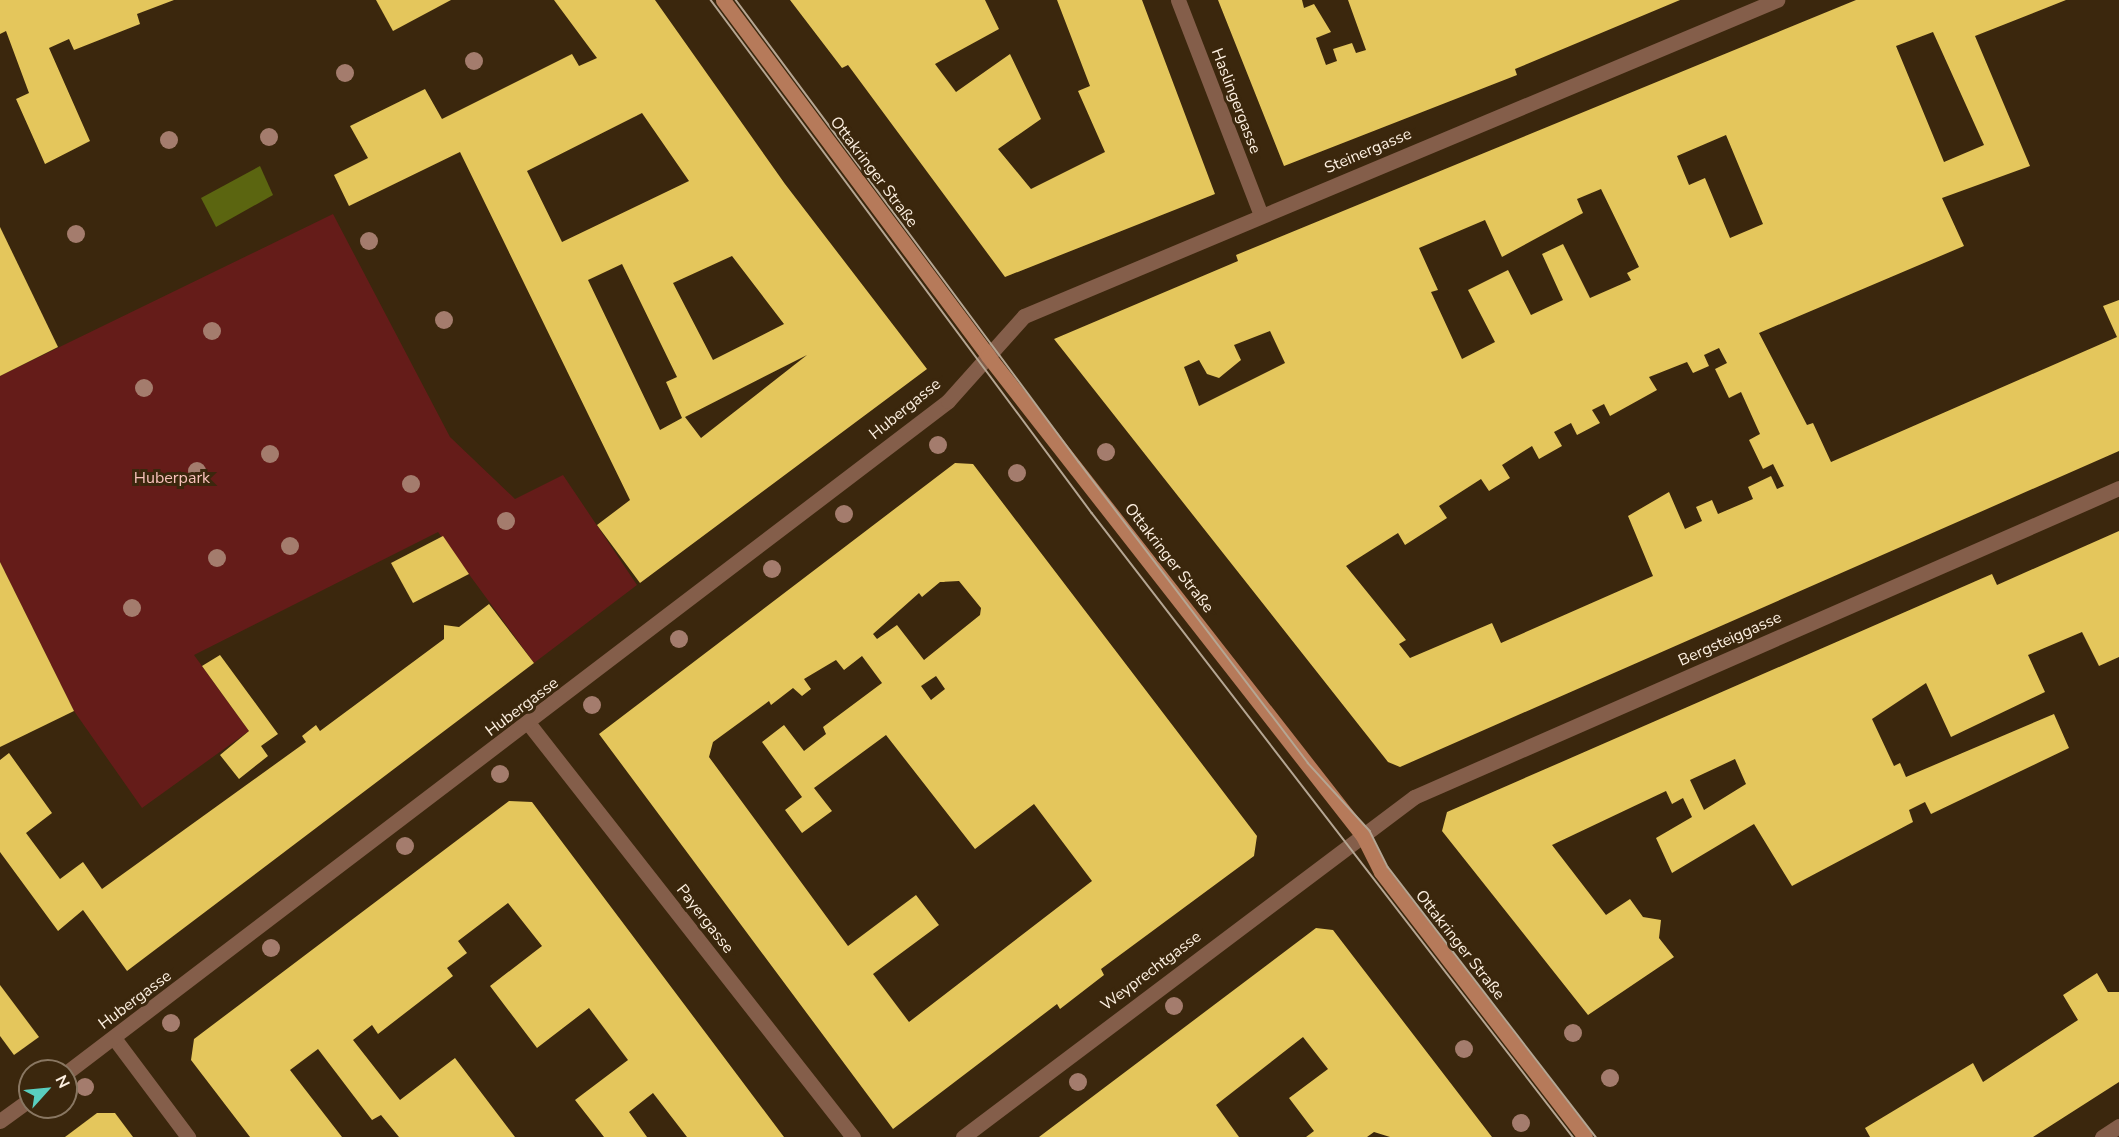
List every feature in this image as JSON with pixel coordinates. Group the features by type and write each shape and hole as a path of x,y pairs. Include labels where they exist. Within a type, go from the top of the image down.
{"main road":[{"name":"Ottakringer Straße","path":"723,0 988,356 1363,836 1381,872 1585,1137"}],"street":[{"name":"Haslingergasse","path":"1178,0 1261,215"},
{"name":"Steinergasse","path":"988,356 1024,316 1777,0"},
{"name":"Hubergasse","path":"78,1064 529,724 948,400 988,356"},
{"name":"Bergsteiggasse","path":"1363,836 1414,797 2119,489"},
{"name":"Payergasse","path":"529,724 853,1137"},
{"name":"Weyprechtgasse","path":"963,1137 1363,836"},
{"path":"114,1038 188,1137"},
{"path":"0,1121 18,1108"},
{"path":"2102,1137 2119,1126"}],"green space":[{"name":"Huberpark","path":"333,214 450,437 515,499 563,475 637,585 534,663 438,532 194,655 249,731 142,808 74,711 0,562 0,376"}],"shaded area":[{"path":"260,166 273,195 216,227 201,198"}],"building":[{"path":"0,0 174,0 137,14 140,24 74,50 69,39 49,48 90,141 45,164 16,99 29,93 6,31 0,34"},
{"path":"376,0 451,0 393,31"},
{"path":"554,0 655,0 785,184 927,369 640,583 597,525 630,500 460,152 349,206 334,175 368,158 350,126 425,89 442,119 572,54 579,66 597,58","holes":["642,113 689,181 562,242 527,171","732,256 784,324 713,360 673,283","622,264 677,377 666,382 682,418 660,430 588,280","807,355 701,438 685,417"]},
{"path":"790,0 985,0 999,29 935,64 956,92 1010,54 1041,119 998,149 1031,189 1105,152 1078,91 1090,86 1057,0 1142,0 1215,194 1005,277 848,65 842,68"},
{"path":"1218,0 1302,0 1304,8 1314,4 1331,32 1316,38 1326,65 1337,61 1333,49 1352,43 1356,53 1366,50 1348,0 1680,0 1515,69 1517,75 1284,166"},
{"path":"1856,0 2066,0 1975,36 2030,166 1942,198 1964,246 1759,333 1807,425 1813,423 1831,462 2117,337 2103,306 2119,300 2119,451 1400,767 1388,762 1054,339 1238,261 1236,255","holes":["1933,32 1984,145 1944,162 1896,46","1726,135 1763,224 1730,238 1705,178 1689,185 1677,156","1601,189 1639,267 1627,273 1631,280 1590,298 1563,244 1542,254 1563,300 1531,315 1508,270 1468,290 1495,342 1462,359 1431,292 1438,290 1419,248 1485,220 1502,257 1583,213 1577,199","1270,331 1285,363 1199,406 1184,367 1199,360 1207,374 1219,378 1241,360 1234,345","1719,348 1727,363 1715,369 1729,398 1741,392 1760,434 1749,440 1763,469 1773,464 1784,486 1777,489 1771,476 1748,487 1753,499 1718,514 1712,500 1696,507 1702,521 1685,529 1669,492 1628,516 1653,576 1501,643 1492,623 1410,658 1399,644 1406,640 1346,566 1398,533 1405,545 1447,518 1439,506 1481,479 1489,491 1510,478 1502,465 1532,446 1539,459 1562,446 1554,432 1571,423 1577,435 1600,423 1592,410 1604,404 1610,416 1657,390 1649,377 1687,362 1693,373 1709,366 1704,355"]},
{"path":"0,227 58,347 0,376"},
{"path":"955,463 973,464 1257,836 1254,856 1101,969 1104,975 1060,1009 1057,1004 893,1129 599,734","holes":["959,581 981,608 980,615 924,660 897,625 877,639 873,634 919,593 922,597 940,582","862,656 882,683 823,727 826,734 804,751 784,725 762,742 802,797 785,810 802,833 832,811 814,788 886,735 975,849 1034,804 1092,881 909,1022 873,974 939,925 916,895 848,946 709,757 713,742 769,701 771,705 793,688 802,696 811,689 804,679 836,660 844,670","936,676 945,689 931,700 921,686"]},
{"path":"2119,531 2119,657 2099,666 2082,632 2028,655 2045,692 1951,737 1926,683 1872,719 1894,766 1900,763 1906,777 2054,714 2069,748 1931,814 1925,802 1909,810 1913,822 1792,886 1754,824 1672,873 1656,838 1692,817 1683,798 1672,804 1666,791 1552,845 1606,915 1630,899 1643,917 1661,920 1659,938 1674,957 1588,1015 1442,831 1447,812 1992,574 1997,585","holes":["1735,759 1746,784 1704,810 1690,780"]},
{"path":"443,536 469,574 413,603 391,563"},
{"path":"0,562 74,711 0,747"},
{"path":"489,604 534,663 127,971 83,910 58,931 0,852 0,760 9,753 52,813 26,833 60,879 83,862 102,889 306,742 302,736 316,725 320,731 444,639 444,625 459,627"},
{"path":"220,655 278,734 261,746 268,756 239,779 220,755 249,731 202,666"},
{"path":"509,801 532,802 784,1137 687,1137 653,1093 629,1112 647,1137 604,1137 575,1100 628,1060 589,1008 537,1048 490,986 542,946 508,903 458,941 467,953 447,968 453,976 378,1034 372,1025 353,1040 400,1100 455,1058 515,1137 399,1137 381,1115 372,1120 318,1049 290,1070 342,1137 250,1137 191,1060 194,1039"},
{"path":"1316,928 1333,930 1492,1137 1390,1137 1374,1132 1367,1137 1306,1137 1314,1131 1289,1098 1328,1069 1303,1037 1216,1105 1239,1137 1039,1137"},
{"path":"2097,973 2108,992 2119,992 2119,1082 2033,1137 1870,1137 1865,1128 1973,1063 1983,1082 2078,1020 2063,995"},
{"path":"0,985 39,1037 14,1055 0,1036"},
{"path":"97,1113 115,1113 133,1137 65,1137"}],"tram line":[{"path":"711,0 1092,513 1573,1137"},
{"path":"736,0 1079,462 1308,763 1370,831 1388,867 1596,1137"}]}
